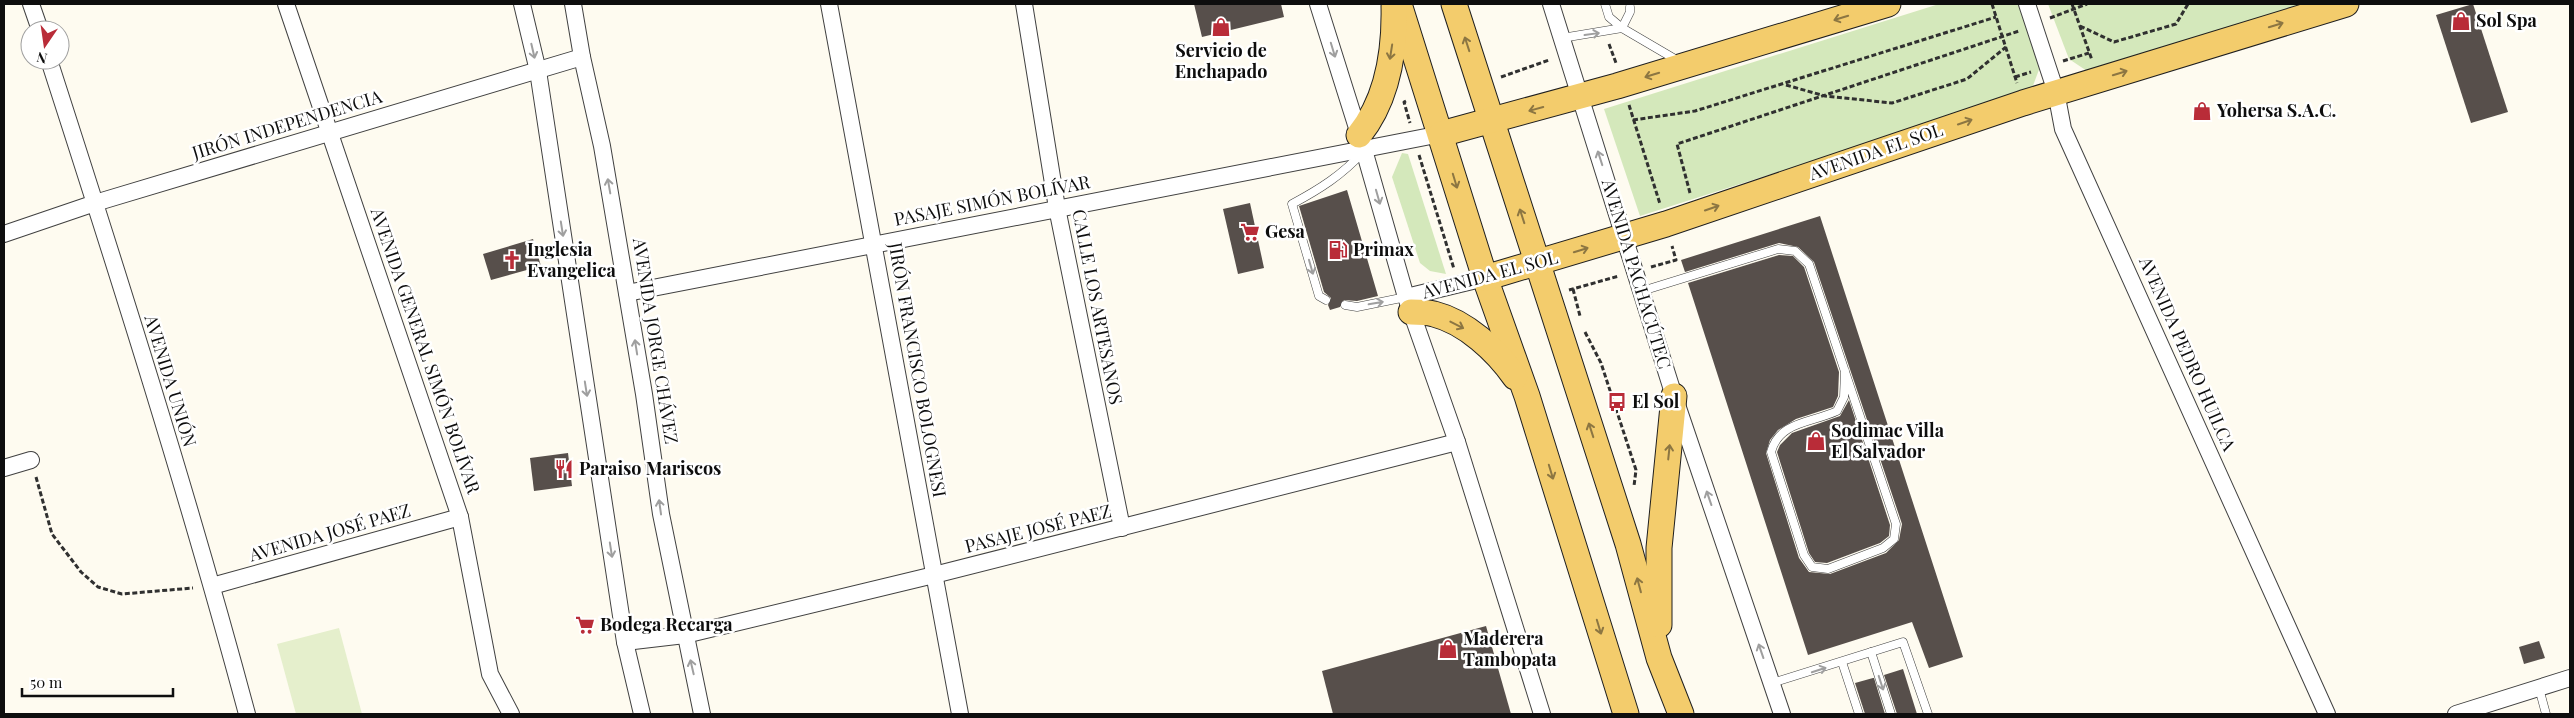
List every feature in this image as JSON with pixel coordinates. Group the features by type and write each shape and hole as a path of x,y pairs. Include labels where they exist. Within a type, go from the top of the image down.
{"main road":[{"path":"1362,143 1388,76 1393,41 1394,4"},
{"path":"1400,4 1485,278 1527,396 1626,714"},
{"path":"1454,4 1628,544 1659,658 1682,713"},
{"path":"1441,134 1580,97 1888,4"},
{"name":"AVENIDA EL SOL","path":"1485,278 1666,224 2056,92 2346,4"},
{"path":"1409,305 1463,327 1500,358 1527,396"},
{"path":"1659,658 1659,548 1674,396"}],"street":[{"path":"31,4 37,20"},
{"name":"AVENIDA GENERAL SIMÓN BOLÍVAR","path":"286,4 460,517 490,674 511,714"},
{"path":"522,4 538,71 626,642 642,714"},
{"name":"AVENIDA JORGE CHÁVEZ","path":"573,4 582,57 602,146 628,293 661,514 702,714"},
{"name":"JIRÓN FRANCISCO BOLOGNESI","path":"829,4 960,714"},
{"name":"CALLE LOS ARTESANOS","path":"1024,4 1057,208 1122,528"},
{"path":"1318,4 1362,143 1409,305 1458,442 1542,714"},
{"name":"AVENIDA PACHACÚTEC","path":"1551,4 1674,396 1782,714"},
{"name":"AVENIDA PEDRO HUILCA","path":"2027,4 2056,92 2063,129 2328,714"},
{"name":"JIRÓN INDEPENDENCIA","path":"4,234 95,202 582,57"},
{"name":"AVENIDA UNIÓN","path":"53,70 212,586 247,714"},
{"path":"1362,143 1415,140 1441,134"},
{"name":"PASAJE SIMÓN BOLÍVAR","path":"628,293 1057,208 1362,143"},
{"name":"AVENIDA EL SOL","path":"1409,305 1459,285 1485,278"},
{"name":"PASAJE JOSÉ PAEZ","path":"626,642 685,634 934,575 1458,442"},
{"path":"4,468 31,460"},
{"name":"AVENIDA JOSÉ PAEZ","path":"212,586 460,517"},
{"path":"2456,714 2570,678"}],"lane":[{"path":"1605,4 1609,17 1622,28 1685,65"},
{"path":"1564,46 1622,28 1630,12 1630,7"},
{"path":"1326,300 1319,296 1292,204 1322,189 1346,171 1362,143"},
{"path":"1322,189 1325,197"},
{"path":"1642,291 1778,249 1795,251 1809,264 1845,371 1896,524 1894,540 1883,548 1828,569 1812,567 1804,555 1771,452 1774,440 1783,430 1837,411 1844,397 1845,371"},
{"path":"1345,305 1409,305"},
{"path":"1772,683 1903,642 1928,714"},
{"path":"1871,652 1891,714"},
{"path":"1842,662 1858,714"},
{"path":"2539,688 2546,714"}],"path":[{"path":"1992,4 2024,103"},
{"path":"1695,213 1677,144 2003,38 2073,6 2087,4"},
{"path":"2080,26 2114,42 2176,24 2188,4"},
{"path":"2073,6 2098,79"},
{"path":"1634,120 1695,111 1784,85 1996,17"},
{"path":"1550,300 1573,289 1676,260 1610,44 1601,46"},
{"path":"1480,85 1564,46"},
{"path":"1784,85 1825,96 1892,103 1967,79 2006,47"},
{"path":"1429,95 1404,102 1459,285"},
{"path":"31,460 52,534 81,572 98,587 122,594 212,586"}],"green space":[{"path":"1939,4 2018,4 2040,67 2031,91 1640,216 1604,109"},
{"path":"2048,4 2311,4 2090,73 2069,59"},
{"path":"1402,153 1408,154 1446,274 1430,271 1420,263 1392,177"},
{"path":"339,628 362,714 296,714 277,644"}],"building":[{"name":"Servicio de Enchapado","path":"1194,4 1281,4 1284,17 1202,37"},
{"path":"2473,4 2508,112 2471,123 2436,15"},
{"name":"Primax","path":"1347,190 1378,296 1357,301 1344,300 1340,307 1330,310 1328,305 1331,298 1324,292 1299,206"},
{"path":"1250,203 1264,268 1238,274 1223,209"},
{"name":"Sodimac Villa El Salvador","path":"1820,216 1963,657 1929,668 1912,622 1808,655 1688,283 1779,255 1793,256 1804,267 1839,372 1838,396 1833,407 1796,419 1778,430 1770,440 1766,453 1799,558 1809,572 1830,574 1886,553 1899,540 1902,524 1814,262 1798,247 1779,243 1685,272 1681,260"},
{"name":"Inglesia Evangelica","path":"533,239 541,266 491,280 483,254"},
{"path":"1849,400 1890,525 1889,536 1880,543 1827,563 1815,562 1809,553 1777,452 1780,445 1792,433 1840,416"},
{"path":"568,453 572,486 534,491 530,458"},
{"name":"Maderera Tambopata","path":"1486,626 1511,714 1333,714 1322,671"},
{"path":"2539,641 2545,658 2524,664 2519,647"},
{"path":"1903,669 1917,714 1897,714 1884,675"},
{"path":"1874,678 1885,714 1865,714 1855,683"}],"place":[{"name":"Sol Spa","path":"2461,21"},
{"name":"Servicio de Enchapado","path":"1221,27"},
{"name":"Yohersa S.A.C.","path":"2202,111"},
{"name":"Gesa","path":"1250,232"},
{"name":"Primax","path":"1338,250"},
{"name":"Inglesia Evangelica","path":"512,260"},
{"name":"El Sol","path":"1617,402"},
{"name":"Sodimac Villa El Salvador","path":"1816,441"},
{"name":"Paraiso Mariscos","path":"564,469"},
{"name":"Bodega Recarga","path":"585,625"},
{"name":"Maderera Tambopata","path":"1448,649"}]}
